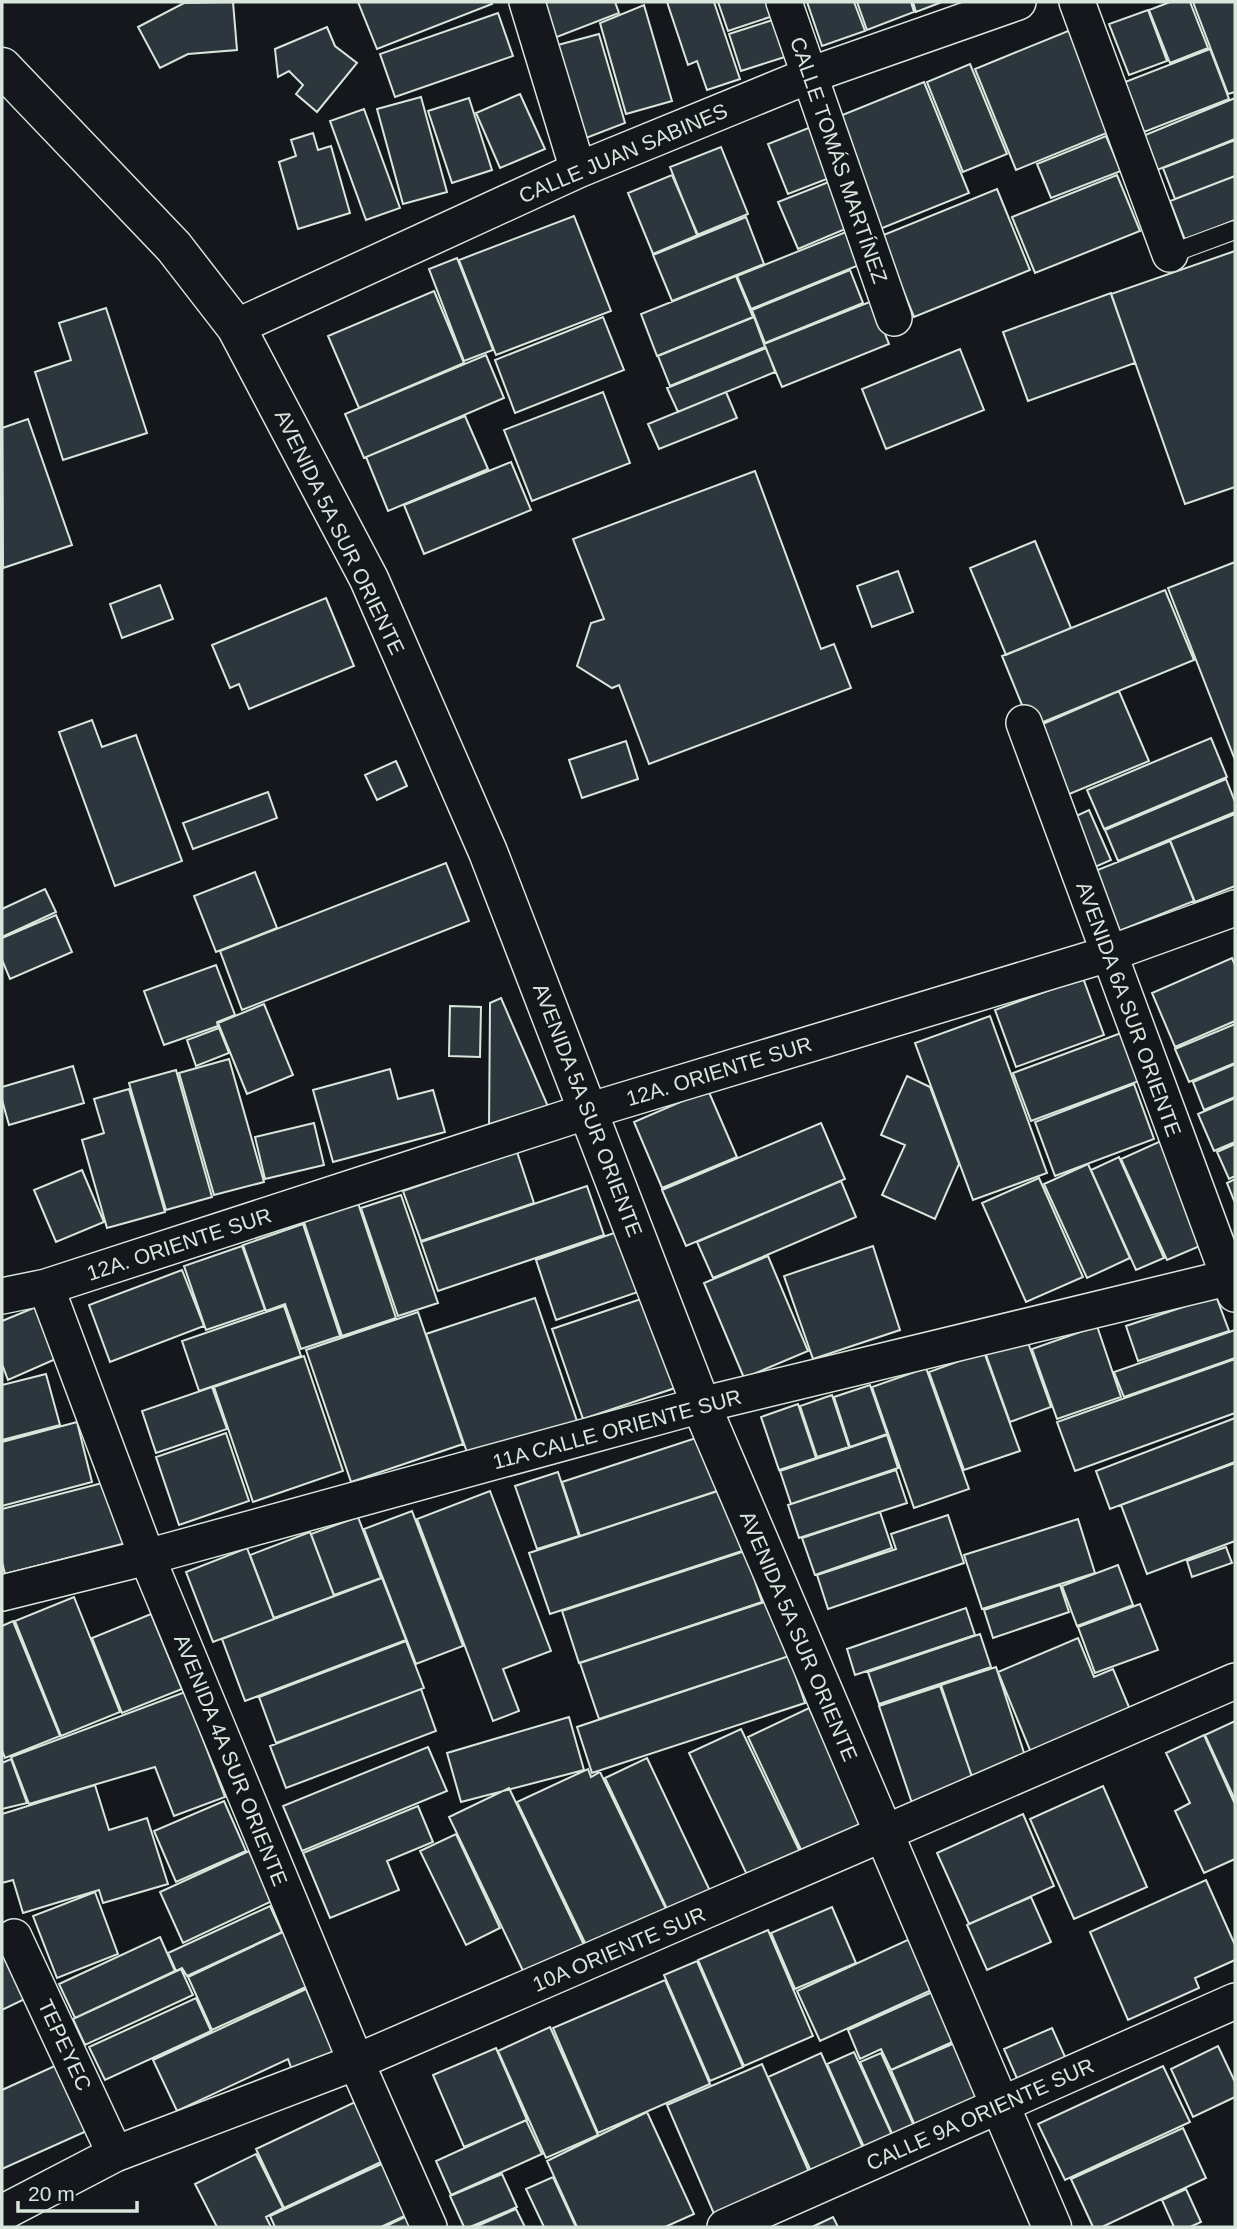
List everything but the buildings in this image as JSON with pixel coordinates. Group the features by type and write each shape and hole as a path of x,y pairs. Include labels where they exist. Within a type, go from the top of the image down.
{"street":[{"path":"527,2 578,170"},
{"name":"CALLE TOMÁS MARTÍNEZ","path":"784,2 894,318"},
{"name":"CALLE JUAN SABINES","path":"236,327 578,170 810,75 1018,2"},
{"path":"1077,2 1170,254"},
{"name":"AVENIDA 5A SUR ORIENTE","path":"2,67 174,247 236,327 369,579 488,852 701,1405 1052,2227"},
{"name":"AVENIDA 6A SUR ORIENTE","path":"1024,723 1108,954 1233,1282"},
{"name":"12A. ORIENTE SUR","path":"2,1296 46,1287 588,1111 1108,954 1235,908"},
{"name":"11A CALLE ORIENTE SUR","path":"2,1593 147,1557 701,1405 1233,1282"},
{"name":"AVENIDA 4A SUR ORIENTE","path":"46,1287 147,1557 356,2062 429,2227"},
{"name":"10A ORIENTE SUR","path":"2,2213 115,2154 356,2062 1235,1681"},
{"name":"TEPEYEC","path":"14,1937 115,2154"},
{"name":"CALLE 9A ORIENTE SUR","path":"725,2227 1235,2001"}],"lane":[{"path":"1170,254 1235,230"}]}
